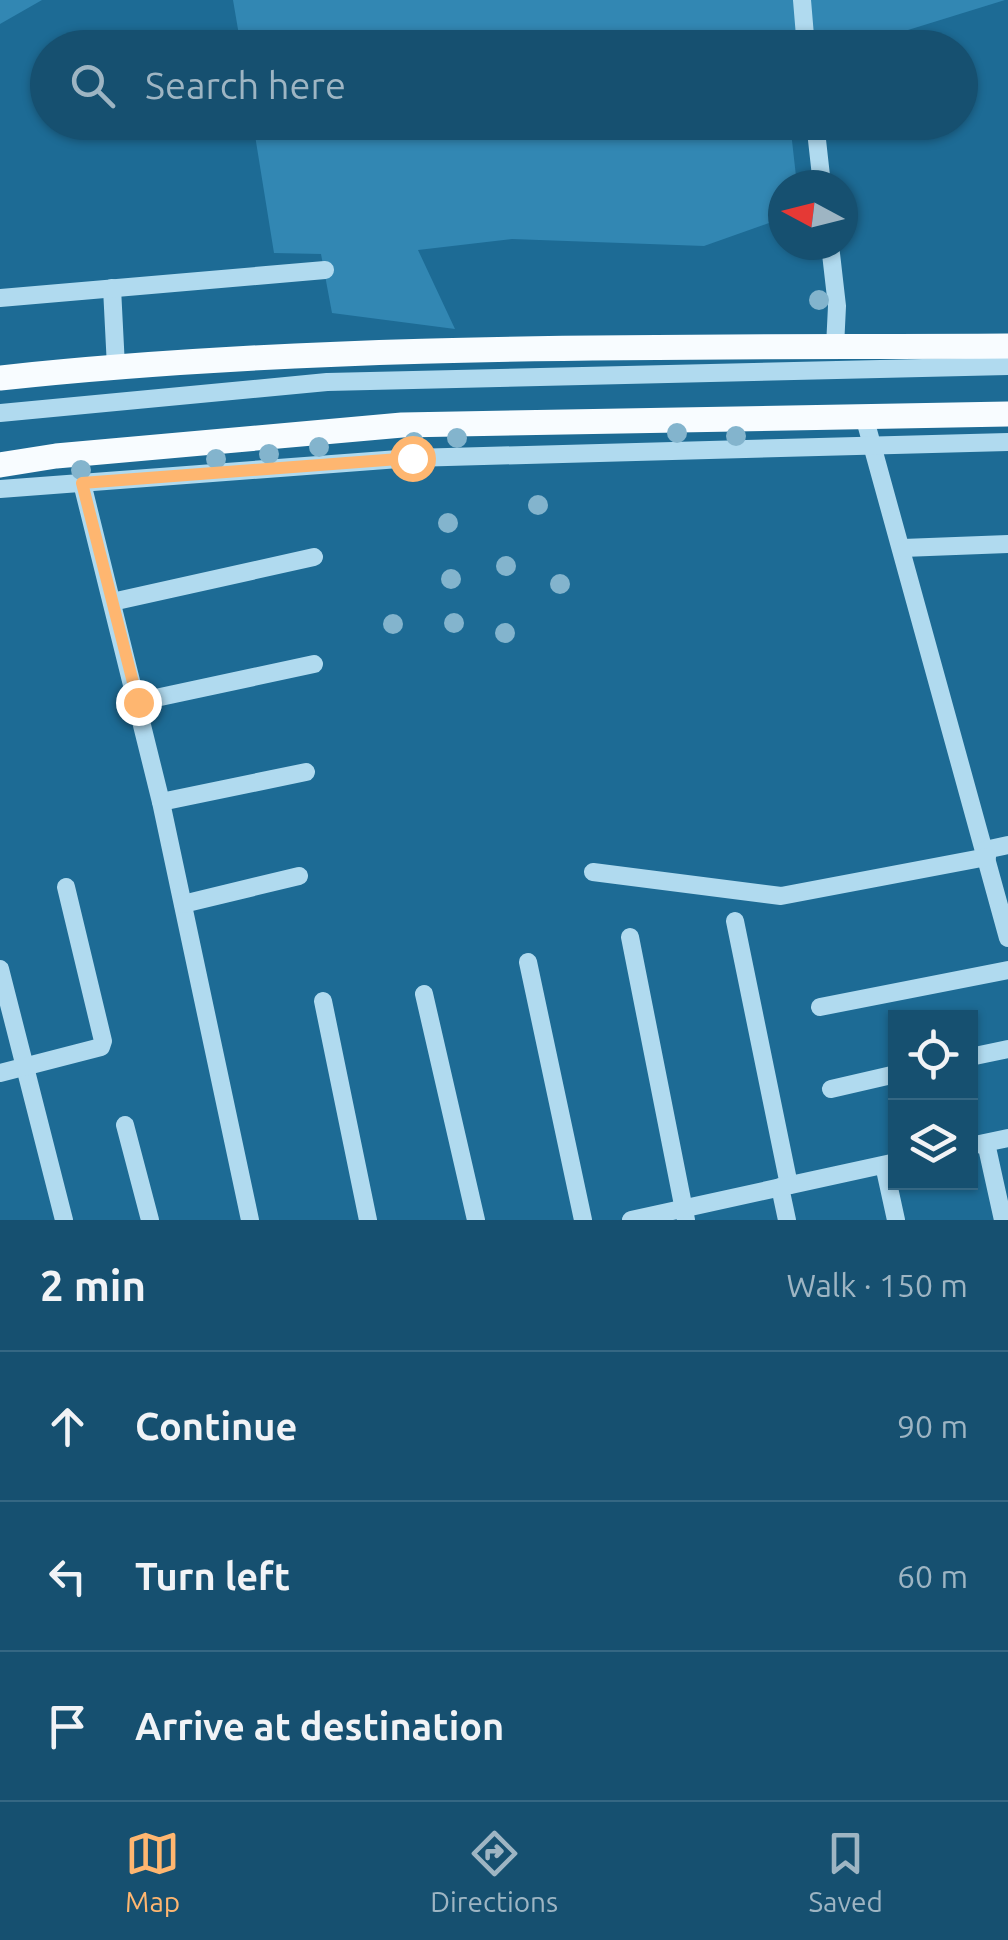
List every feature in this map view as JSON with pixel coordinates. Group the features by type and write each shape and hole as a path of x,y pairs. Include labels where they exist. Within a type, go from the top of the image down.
{"main road":[{"path":"0,378 116,367 442,349 1008,346"},
{"path":"0,465 56,456 402,425 1008,414"}],"street":[{"path":"802,0 804,30"},
{"path":"817,140 820,170"},
{"path":"832,260 837,306 835,347"},
{"path":"0,298 325,270"},
{"path":"112,288 116,367"},
{"path":"0,413 328,382 1008,366"},
{"path":"864,416 1007,932"},
{"path":"0,489 412,458 1008,442"},
{"path":"82,483 161,802 250,1220"},
{"path":"903,548 1008,544"},
{"path":"112,602 314,557"},
{"path":"138,702 314,664"},
{"path":"161,802 306,772"},
{"path":"593,872 781,896 986,854 1008,844"},
{"path":"183,904 299,876"},
{"path":"0,1073 98,1050 103,1041 66,887"},
{"path":"735,921 787,1220"},
{"path":"630,936 685,1214"},
{"path":"528,962 584,1220"},
{"path":"0,968 64,1220"},
{"path":"820,1006 1008,970"},
{"path":"424,994 476,1220"},
{"path":"323,1001 368,1220"},
{"path":"978,1055 1008,1048"},
{"path":"831,1088 888,1076"},
{"path":"125,1124 150,1220"},
{"path":"1004,1220 978,1144 1008,1138"},
{"path":"631,1220 685,1214 784,1186 888,1164"},
{"path":"893,1190 896,1220"}],"shaded area":[{"path":"0,0 42,0 0,24"},
{"path":"233,0 1005,0 908,30 238,30"},
{"path":"256,140 792,140 795,170 768,170 768,223 704,246 512,239 418,250 455,329 332,313 321,254 274,253"}],"route":[{"path":"138,702 82,483 412,458"}]}
